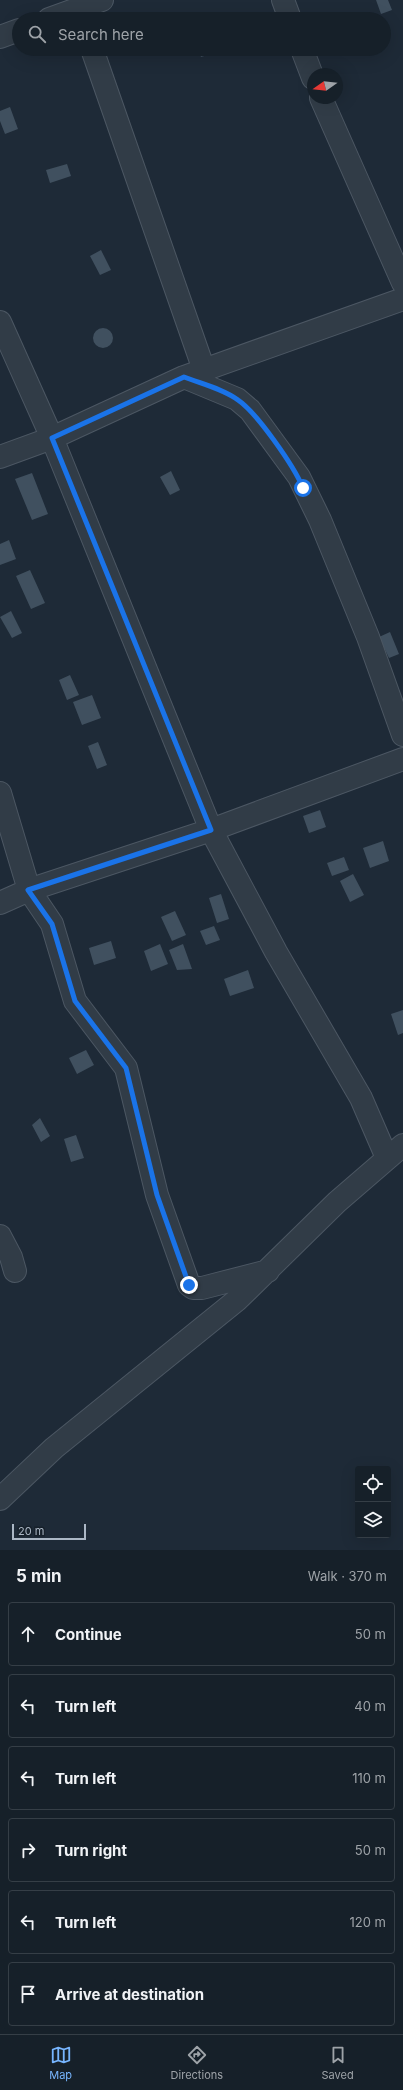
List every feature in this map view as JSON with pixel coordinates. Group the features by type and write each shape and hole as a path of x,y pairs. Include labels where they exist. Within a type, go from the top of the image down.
{"street":[{"path":"83,12 102,0"},
{"path":"283,0 287,12"},
{"path":"0,37 12,33"},
{"path":"94,56 194,374 237,399 250,410 299,477 320,520 368,637 403,735"},
{"path":"305,56 309,68"},
{"path":"324,104 403,283"},
{"path":"0,457 52,438 194,374 403,298"},
{"path":"0,322 52,438 211,830 276,952 361,1098 395,1151 337,1202 268,1272 237,1300 54,1448 0,1499"},
{"path":"0,902 28,890 211,830 403,759"},
{"path":"0,792 28,890 52,924 75,1001 126,1068 157,1195 189,1285 193,1288 202,1288 268,1272"},
{"path":"0,1236 11,1257 15,1271"}],"building":[{"path":"376,0 388,0 392,10 380,12"},
{"path":"10,107 18,129 5,134 0,121 0,111"},
{"path":"67,164 71,176 50,183 46,170"},
{"path":"101,250 111,270 100,275 90,256"},
{"path":"99,328 107,328 113,334 113,342 107,348 99,348 93,342 93,334"},
{"path":"171,471 180,490 170,495 160,477"},
{"path":"32,473 48,514 32,520 15,479"},
{"path":"9,540 16,559 0,565 0,544"},
{"path":"30,570 45,603 31,609 16,576"},
{"path":"11,611 22,633 12,638 0,617"},
{"path":"390,632 399,654 389,658 379,637"},
{"path":"70,675 79,695 67,700 59,680"},
{"path":"92,695 101,718 82,725 73,702"},
{"path":"98,742 107,765 97,769 88,746"},
{"path":"320,810 326,827 309,833 303,816"},
{"path":"383,841 389,861 370,868 363,848"},
{"path":"344,857 349,870 332,876 327,863"},
{"path":"353,874 364,895 350,902 340,881"},
{"path":"221,894 229,919 217,923 209,898"},
{"path":"175,911 186,935 172,941 161,917"},
{"path":"214,926 220,940 206,945 200,931"},
{"path":"111,941 116,958 94,965 89,948"},
{"path":"160,944 168,964 151,971 144,951"},
{"path":"183,944 192,969 177,970 169,950"},
{"path":"248,970 254,988 230,996 224,979"},
{"path":"403,1010 403,1033 398,1035 391,1014"},
{"path":"86,1050 94,1065 77,1074 69,1058"},
{"path":"40,1118 50,1136 41,1142 32,1125"},
{"path":"76,1135 84,1158 71,1162 64,1139"}],"route":[{"path":"189,1285 157,1195 126,1068 75,1001 52,924 28,890 211,830 52,438 184,377 237,399 250,410 292,466 299,477 303,488"}]}
